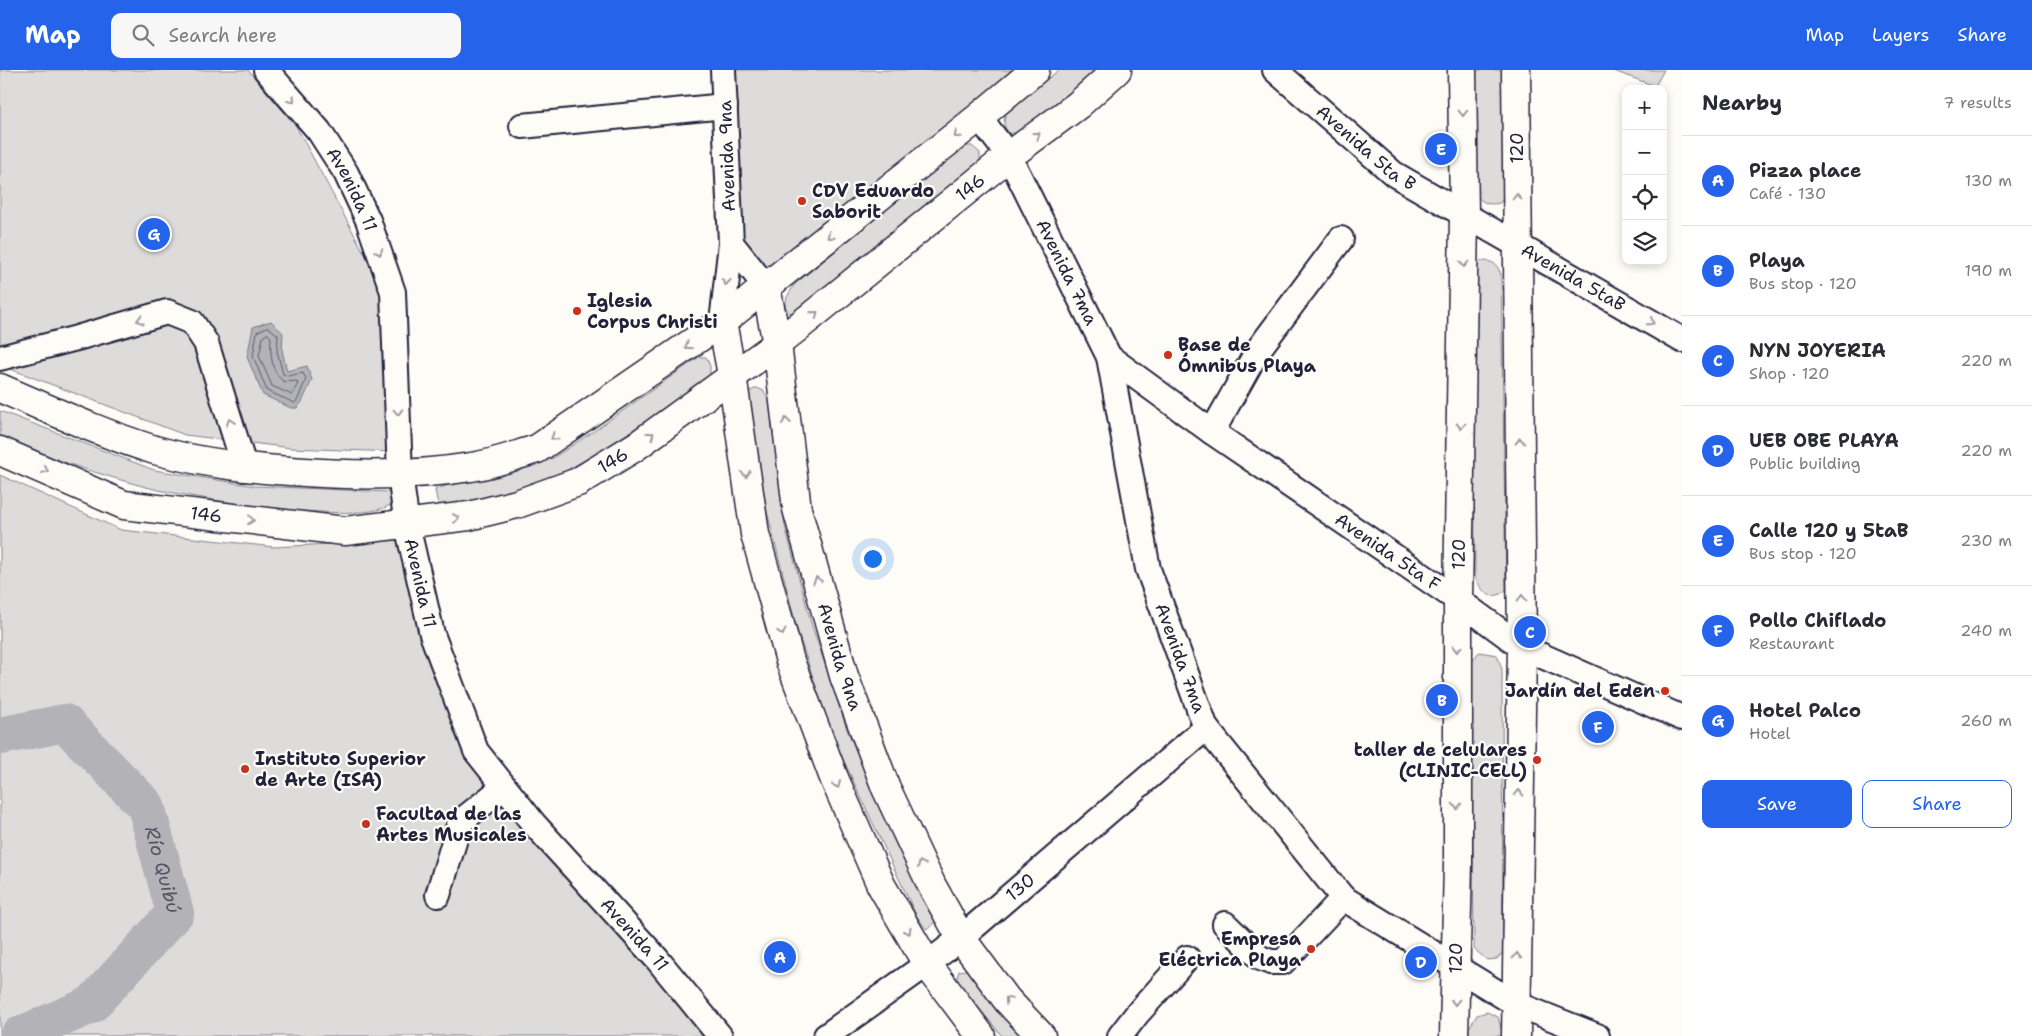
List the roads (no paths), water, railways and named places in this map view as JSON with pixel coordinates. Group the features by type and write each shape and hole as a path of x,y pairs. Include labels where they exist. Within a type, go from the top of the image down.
{"main road":[{"path":"0,388 88,426 156,450 245,469 345,475 400,475 473,467 537,449 722,322 979,118 1035,70"},
{"name":"146","path":"0,451 124,505 344,531 407,525 469,516 517,504 578,482 635,447 777,344 1008,156 1078,105 1117,70"},
{"name":"120","path":"1454,1036 1464,215 1462,70"},
{"name":"120","path":"1516,70 1522,647 1516,1036"},
{"name":"Avenida 9na","path":"766,287 777,344 797,509 844,676 886,788 932,886 961,938 1007,1000 1041,1036"},
{"name":"Avenida 9na","path":"722,322 732,375 755,534 790,661 834,778 881,885 927,964 980,1036"}],"street":[{"name":"Avenida 11","path":"266,70 319,131 346,173 368,220 393,292 400,475 407,525 432,634 476,751 534,824 658,959 720,1036"},
{"name":"Avenida 9na","path":"722,322 731,243 724,70"},
{"name":"Avenida 5ta B","path":"1275,70 1394,174 1464,215"},
{"path":"522,126 725,106"},
{"name":"Avenida 7ma","path":"979,118 1008,156 1109,357 1148,569 1206,728 1343,898 1516,1004 1597,1036"},
{"name":"Avenida 5taB","path":"1464,215 1682,340"},
{"path":"1212,432 1258,350 1341,239"},
{"name":"Avenida 9na","path":"731,243 766,287"},
{"path":"0,358 167,312 192,322 206,344 245,469"},
{"name":"Avenida 5ta F","path":"1109,357 1212,432 1458,600 1522,647 1682,718"},
{"name":"130","path":"826,1036 961,938 1206,728"},
{"path":"438,895 460,822 504,787"},
{"path":"1226,924 1260,958 1271,962 1283,962 1343,898"},
{"path":"1120,1036 1187,958"}],"water":[{"path":"271,321 283,333 282,350 287,371 307,366 312,380 302,402 297,408 291,408 263,395 247,357 253,327"}],"waterway":[{"name":"Río Quibú","path":"0,736 65,723 146,806 175,913 91,1005 19,1036"}],"place":[{"name":"Calle 120 y 5taB","path":"1441,149"},
{"name":"CDV Eduardo Saborit","path":"802,201"},
{"name":"Hotel Palco","path":"154,234"},
{"name":"Iglesia Corpus Christi","path":"577,311"},
{"name":"Base de Ómnibus Playa","path":"1168,355"},
{"name":"NYN JOYERIA","path":"1530,632"},
{"name":"Jardín del Eden","path":"1665,691"},
{"name":"Playa","path":"1442,700"},
{"name":"Pollo Chiflado","path":"1598,727"},
{"name":"taller de celulares (CLINIC-CELL)","path":"1537,760"},
{"name":"Instituto Superior de Arte (ISA)","path":"245,769"},
{"name":"Facultad de las Artes Musicales","path":"366,824"},
{"name":"Empresa Eléctrica Playa","path":"1311,949"},
{"name":"Pizza place","path":"780,957"},
{"name":"UEB OBE PLAYA","path":"1421,962"}]}
